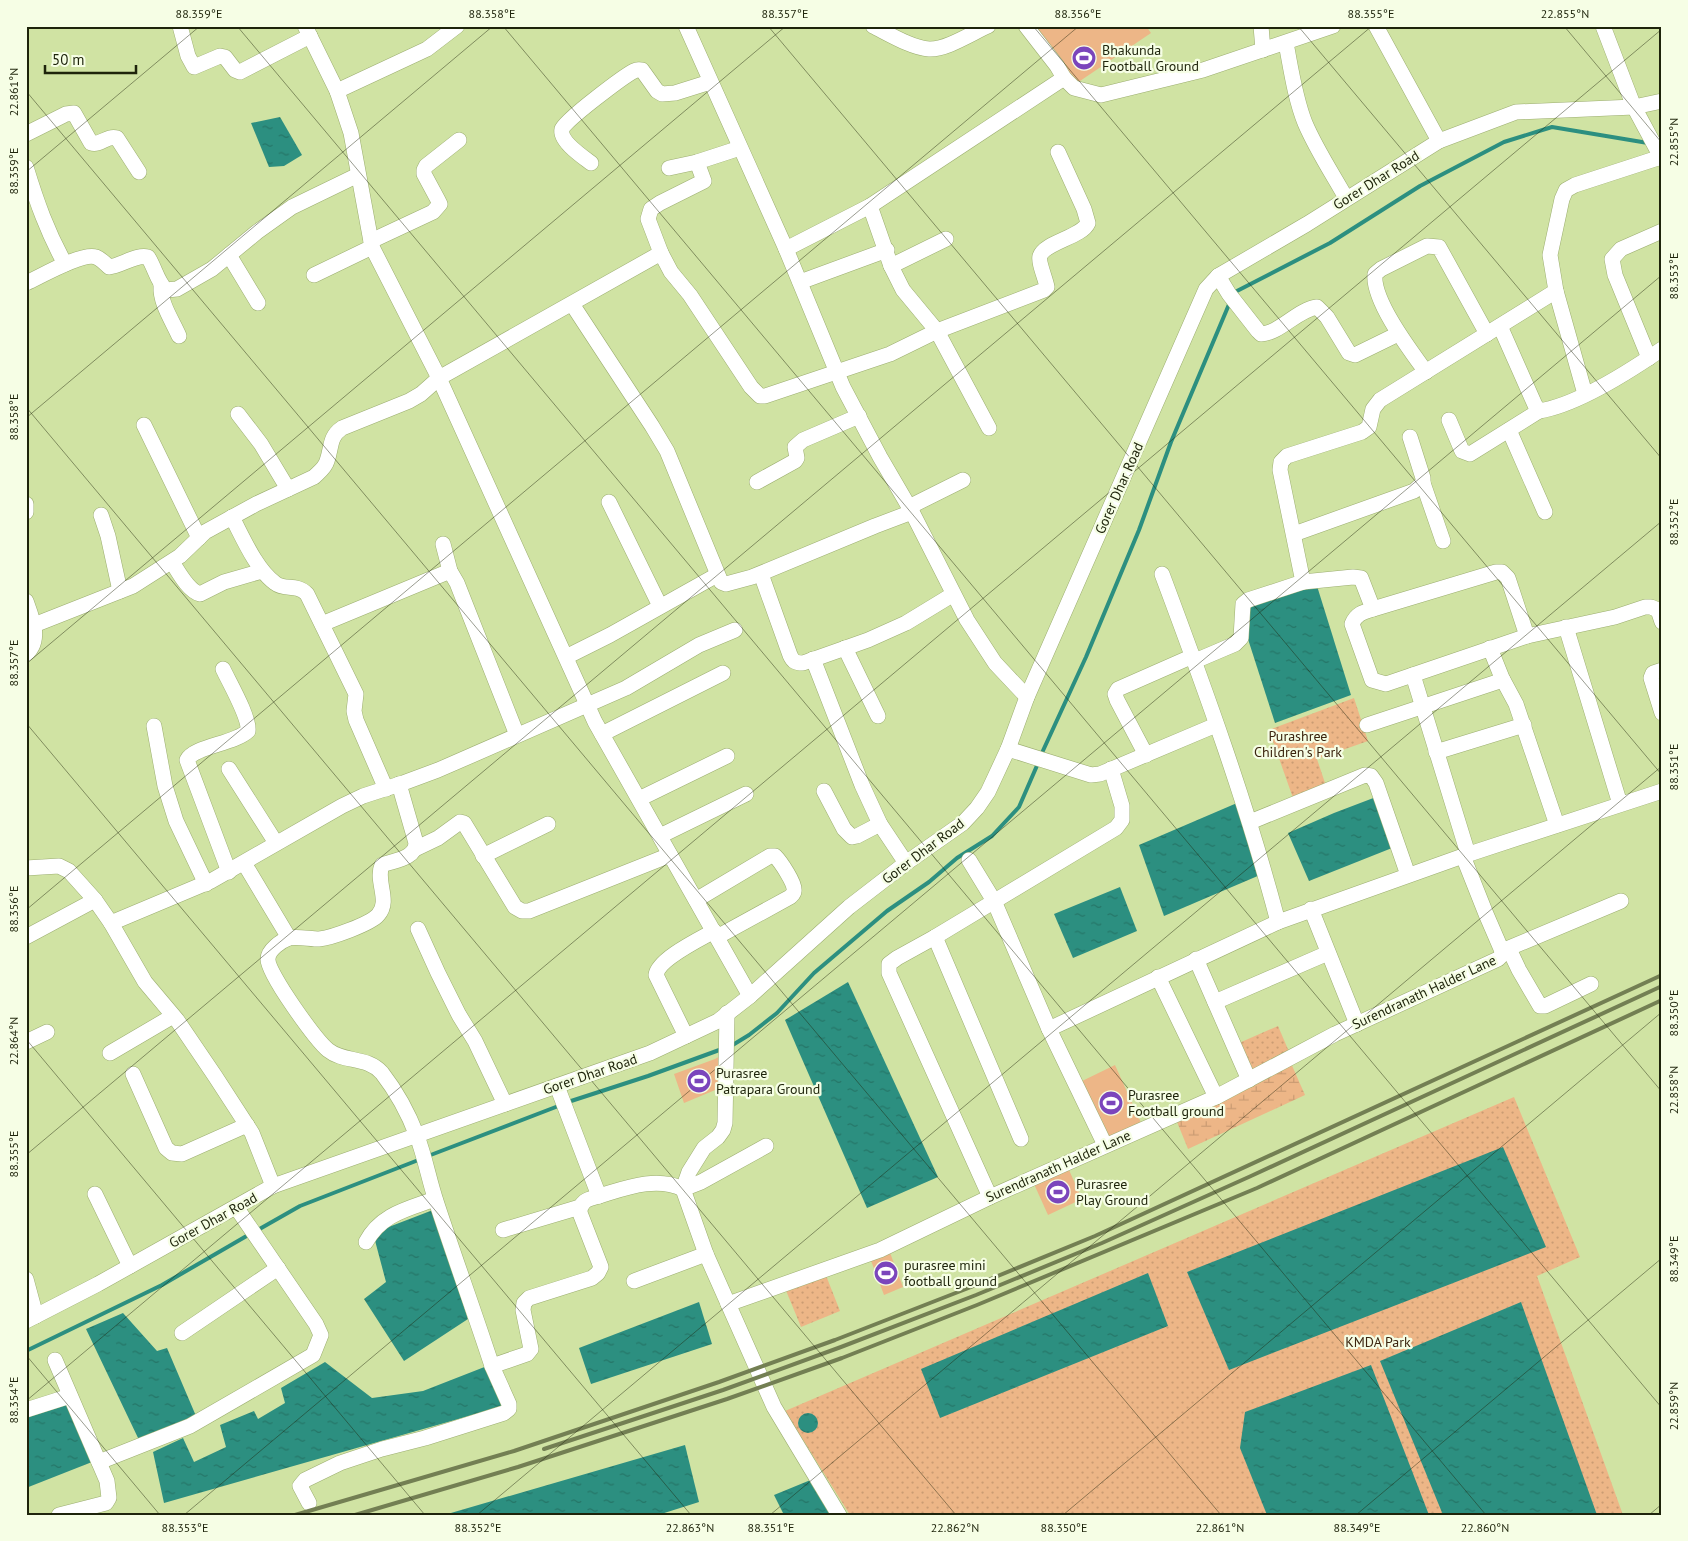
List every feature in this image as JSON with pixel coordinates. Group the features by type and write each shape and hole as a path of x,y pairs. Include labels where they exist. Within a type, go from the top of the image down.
{"street":[{"path":"180,26 188,56 194,67 220,56 225,57 235,70 240,72 307,31 337,91 350,133 372,244 440,378 602,734 750,996"},
{"path":"337,91 427,50 457,26"},
{"path":"686,26 786,249 836,371 880,457 910,510 952,595 995,662 1027,697"},
{"path":"873,26 900,39 930,49 945,46 988,26"},
{"path":"1026,26 1064,78 1074,88 1101,95 1203,70 1333,26"},
{"path":"1261,26 1263,50"},
{"path":"1376,26 1439,141"},
{"path":"1585,394 1556,291 1550,255 1562,199 1566,190 1575,185 1657,151 1634,108 1603,26"},
{"path":"1286,43 1296,96 1304,121 1313,142 1346,198"},
{"path":"591,163 568,144 562,129 580,110 626,76 642,70 657,91 667,95 710,82"},
{"path":"786,249 870,206 1064,78"},
{"name":"Gorer Dhar Road","path":"31,1318 130,1266 273,1186 505,1104 561,1098 718,1021 750,996 849,907 906,863 963,823 988,792 1008,749 1027,697 1206,290 1218,276 1307,224 1439,141 1516,112 1634,108 1662,101"},
{"path":"26,134 66,114 74,113 91,143 97,144 109,138 117,138 139,172"},
{"path":"314,275 437,209 440,204 424,170 426,166 458,140"},
{"path":"670,168 697,162 740,148"},
{"path":"697,162 704,181 660,203 652,209 648,219 661,253 671,272 690,295 751,387 760,396 766,396 890,354 938,331 1044,290 1047,287 1040,256 1044,251 1057,243 1083,230 1088,223 1084,209 1058,152"},
{"path":"26,167 38,207 50,237 65,264"},
{"path":"161,286 166,290 177,289 212,269 292,206 358,175"},
{"path":"870,206 887,250 891,266 903,290 938,331 989,428"},
{"path":"1649,358 1615,274 1612,259 1621,249 1662,231"},
{"path":"891,266 946,239"},
{"path":"1426,372 1398,334 1374,283 1375,274 1427,246 1439,247 1487,334"},
{"path":"800,282 887,250"},
{"path":"34,625 133,586 180,556 205,532 314,476 322,470 327,462 335,433 342,428 409,402 440,378 661,253"},
{"path":"229,255 258,303"},
{"path":"26,284 65,264 90,256 97,257 108,267 143,256 148,257 161,286 160,293 164,304 179,336"},
{"path":"1218,276 1229,294 1258,331 1264,334 1308,309 1317,307 1352,355 1398,334"},
{"path":"1303,582 1280,470 1281,462 1287,456 1362,432 1369,427 1373,409 1380,400 1556,291"},
{"path":"572,304 667,451 701,530 717,575 726,584 760,574 874,526 910,510 963,480"},
{"path":"1500,326 1539,411"},
{"path":"1449,420 1462,451 1470,454 1539,411 1549,409 1585,394 1630,371 1662,349"},
{"path":"238,414 261,444 288,489"},
{"path":"757,482 795,461 797,458 795,447 803,440 859,416"},
{"path":"144,425 199,538"},
{"path":"1509,430 1545,512"},
{"path":"1410,436 1422,472 1423,483 1443,541"},
{"path":"1294,534 1414,491 1423,483"},
{"path":"609,502 660,606"},
{"path":"26,504 26,512"},
{"path":"101,515 108,536 120,591"},
{"path":"232,517 262,571 275,584 282,587 302,589 307,594 356,694 354,711 356,720 393,786 416,843 415,849"},
{"path":"443,544 450,570 457,583 516,736"},
{"path":"172,562 189,586 200,594 224,582 262,571"},
{"path":"322,624 450,570"},
{"path":"1527,636 1508,578 1502,572 1496,572 1362,612 1355,618 1352,624 1372,680 1386,684 1527,636 1615,617 1645,607 1658,610 1662,622"},
{"path":"760,574 793,661 797,663 803,663 845,648 906,623 952,595"},
{"path":"1162,574 1194,658 1250,822 1278,922"},
{"path":"566,657 610,635 717,575"},
{"path":"1146,755 1117,700 1115,694 1118,689 1194,658 1235,644 1240,638 1243,604 1248,600 1303,582 1353,577 1361,578 1373,609"},
{"path":"26,601 34,625 35,639 30,651 26,654"},
{"path":"1566,627 1620,804"},
{"path":"111,923 206,884 342,806 363,796 438,770 588,705 626,688 698,645 735,630"},
{"path":"845,648 878,716"},
{"path":"1490,648 1524,725 1557,825"},
{"path":"813,659 862,785 880,824 906,863"},
{"path":"223,669 245,715 249,726 248,731 222,744 195,752 187,760 229,872"},
{"path":"1662,670 1653,673 1651,678 1662,713"},
{"path":"602,734 724,673"},
{"name":"Surendranath Halder Lane","path":"728,1304 880,1250 990,1196 1216,1097 1357,1024 1498,959 1506,950 1486,914 1466,855 1413,675"},
{"path":"1366,726 1503,680"},
{"path":"1008,749 1090,775 1100,774 1216,725"},
{"path":"1436,752 1524,725"},
{"path":"154,726 165,786 176,821 206,884"},
{"path":"639,799 727,756"},
{"path":"229,769 276,844"},
{"path":"990,1196 889,973 889,964 1116,828 1122,820 1122,806 1111,769"},
{"path":"1250,822 1365,776 1371,776 1376,783 1408,875"},
{"path":"824,791 844,829 852,837 880,824"},
{"path":"1049,1029 1196,959 1310,909 1466,855 1662,791"},
{"path":"660,836 746,794"},
{"path":"309,1503 300,1486 305,1480 340,1464 382,1449 425,1438 504,1413 509,1409 509,1404 492,1366 417,1136 399,1101 378,1069 366,1061 336,1054 328,1050 318,1039 283,991 274,975 268,958 271,951 289,938 320,939 336,936 372,920 379,914 383,904 379,872 382,865 411,854 415,849 438,838 460,822 464,823 515,906 522,911 529,911 670,855"},
{"path":"483,856 548,824"},
{"path":"686,1036 656,975 656,970 660,964 675,954 790,897 794,893 795,888 779,859 775,856 770,856 696,900"},
{"path":"969,860 994,901 1049,1029 1105,1145"},
{"path":"244,863 289,938"},
{"path":"26,868 59,866 69,871 95,900 111,923 145,982 173,1016 252,1133 273,1186"},
{"path":"26,937 95,900"},
{"path":"1590,984 1545,1006 1540,1006 1506,950 1621,900"},
{"path":"1310,909 1357,1024"},
{"path":"418,929 438,973 459,1015 475,1041 505,1104"},
{"path":"935,937 1021,1139"},
{"path":"1214,1002 1328,953"},
{"path":"1196,959 1249,1080"},
{"path":"1158,977 1216,1097"},
{"path":"727,1013 725,1123 718,1137 704,1148 689,1172 683,1190 706,1254 774,1407 839,1515"},
{"path":"110,1053 173,1016"},
{"path":"26,1042 47,1032"},
{"path":"132,1074 166,1148 172,1153 182,1154 246,1126"},
{"path":"561,1098 600,1196"},
{"path":"492,1366 527,1354 531,1349 523,1310 524,1303 529,1298 592,1278 598,1273 600,1267 580,1213 583,1201 651,1183 672,1185 683,1190 766,1146"},
{"path":"95,1194 130,1266"},
{"path":"366,1242 375,1228 393,1214 436,1199"},
{"path":"99,1462 180,1430 207,1417 313,1355 320,1335 318,1329 236,1207"},
{"path":"503,1230 580,1207"},
{"path":"634,1281 706,1254"},
{"path":"182,1333 278,1268"},
{"path":"26,1279 31,1318"},
{"path":"55,1360 99,1462 109,1489 110,1498 106,1503 59,1515"},
{"path":"26,1410 70,1396"}],"green space":[{"name":"Bhakunda Football Ground","path":"1019,26 1146,26 1151,33 1077,83"},
{"name":"Purashree Children's Park","path":"1354,698 1368,741 1317,759 1326,786 1293,798 1269,730"},
{"path":"1278,1026 1290,1054 1252,1074 1239,1043"},
{"name":"Purasree Patrapara Ground","path":"722,1055 720,1088 684,1103 674,1074"},
{"path":"1290,1061 1305,1095 1188,1149 1175,1117"},
{"name":"Purasree Football ground","path":"1115,1065 1142,1125 1107,1141 1080,1082"},
{"name":"KMDA Park","path":"1514,1097 1580,1257 1537,1276 1623,1515 850,1515 785,1411"},
{"name":"Purasree Play Ground","path":"1069,1170 1082,1199 1048,1215 1034,1184"},
{"name":"purasree mini football ground","path":"889,1250 903,1287 884,1295 870,1258"},
{"path":"825,1273 840,1311 801,1327 785,1288"}],"water":[{"path":"280,117 302,155 284,166 269,167 251,123"},
{"path":"1304,585 1317,586 1351,695 1275,723 1247,636 1247,606"},
{"path":"1376,797 1392,848 1309,881 1288,833"},
{"path":"1237,803 1260,875 1164,916 1139,845"},
{"path":"1120,887 1137,931 1073,958 1054,914"},
{"path":"848,982 938,1177 867,1208 785,1020"},
{"path":"1503,1147 1546,1247 1229,1370 1187,1272"},
{"path":"433,1210 468,1319 404,1361 364,1299 386,1282 373,1233"},
{"path":"1148,1273 1168,1326 940,1418 921,1369"},
{"path":"699,1302 712,1344 591,1384 579,1348"},
{"path":"1521,1302 1597,1515 1443,1515 1380,1361"},
{"path":"123,1313 157,1351 167,1348 196,1416 139,1440 86,1329"},
{"path":"325,1362 372,1398 423,1391 487,1366 504,1406 164,1503 153,1452 183,1438 194,1462 226,1447 220,1425 254,1411 258,1419 285,1403 281,1388"},
{"path":"1371,1365 1429,1515 1267,1515 1240,1448 1245,1412"},
{"path":"68,1401 92,1462 26,1488 26,1415"},
{"path":"808,1413 815,1416 818,1423 815,1430 808,1433 801,1430 798,1423 801,1416"},
{"path":"685,1445 699,1502 658,1515 444,1515"},
{"path":"813,1479 833,1515 784,1515 774,1495"}],"waterway":[{"path":"1234,294 1330,243 1420,186 1504,142 1552,127 1648,143"},
{"path":"1041,755 1086,657 1139,530 1171,442 1230,302"},
{"path":"731,1046 749,1035 777,1013 814,973 887,911 929,882 957,858 992,836 1019,807 1039,761"},
{"path":"568,1102 722,1049"},
{"path":"428,1156 561,1105"},
{"path":"256,1231 300,1206 421,1159"},
{"path":"26,1351 162,1285 250,1234"}],"railway":[{"path":"295,1515 514,1451 719,1382 835,1340 971,1287 1095,1236 1662,975"},
{"path":"544,1449 723,1390 841,1347 976,1295 1102,1243 1662,986"},
{"path":"355,1515 518,1467 727,1399 842,1358 977,1305 1257,1188 1662,1000"}],"place":[{"name":"Bhakunda Football Ground","path":"1084,58"},
{"name":"Purasree Patrapara Ground","path":"699,1081"},
{"name":"Purasree Football ground","path":"1111,1103"},
{"name":"Purasree Play Ground","path":"1058,1192"},
{"name":"purasree mini football ground","path":"886,1273"}]}
